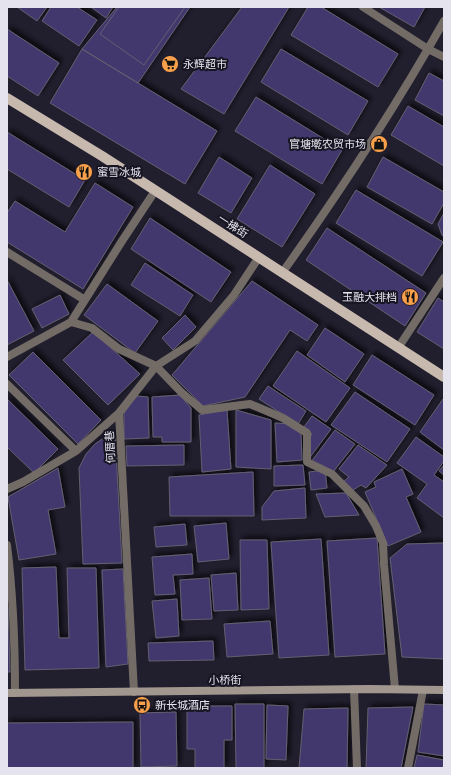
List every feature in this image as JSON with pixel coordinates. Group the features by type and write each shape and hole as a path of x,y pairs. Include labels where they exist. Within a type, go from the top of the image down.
{"main road":[{"name":"一拂街","path":"7,98 102,156 444,378"}],"street":[{"path":"363,7 428,49 444,57"},
{"path":"282,273 340,190 444,21"},
{"path":"7,357 72,322 155,191"},
{"path":"7,252 86,300"},
{"path":"7,489 23,482 76,451 119,413 156,366 195,341 234,295 259,257"},
{"path":"398,348 444,278"},
{"path":"72,322 92,328 119,349 156,366 181,392 202,410 250,404 283,418 307,433 306,462 332,474 364,506 376,526 383,543 395,689"},
{"path":"7,384 76,451"},
{"name":"何厝巷","path":"119,413 134,692"},
{"path":"7,545 14,626 11,693"},
{"path":"354,689 357,768"},
{"name":"小桥街","path":"11,693 354,689 444,690"},
{"path":"408,768 423,690"}],"building":[{"path":"17,7 47,7 37,21"},
{"path":"51,7 77,7 97,20 79,46 42,21"},
{"path":"91,7 113,7 106,18"},
{"path":"117,7 190,7 138,83 82,49"},
{"path":"119,7 185,7 144,65 100,34"},
{"path":"242,7 289,7 224,114 181,89"},
{"path":"308,7 321,7 398,54 378,87 291,35"},
{"path":"379,7 425,7 414,27"},
{"path":"7,29 59,63 38,96 7,76"},
{"path":"82,49 217,131 185,184 50,103"},
{"path":"281,49 368,101 348,135 261,82"},
{"path":"429,73 444,81 444,116 415,100"},
{"path":"256,97 342,150 322,184 235,131"},
{"path":"408,106 444,127 444,166 391,135"},
{"path":"7,132 85,180 69,207 7,169"},
{"path":"219,157 252,178 231,213 198,193"},
{"path":"383,157 444,192 444,203 432,224 367,187"},
{"path":"270,165 315,194 282,247 237,219"},
{"path":"95,183 133,207 83,289 7,242 7,213 15,201 65,232"},
{"path":"356,190 443,242 422,276 336,223"},
{"path":"444,213 444,237 438,224"},
{"path":"150,218 231,272 211,302 131,249"},
{"path":"327,228 426,293 405,326 306,260"},
{"path":"145,263 193,295 180,316 131,285"},
{"path":"7,280 34,331 7,345"},
{"path":"252,281 318,325 307,341 290,330 245,397 203,406 172,375"},
{"path":"107,284 158,321 135,353 84,315"},
{"path":"60,295 69,314 42,328 32,309"},
{"path":"438,298 444,302 444,349 417,332"},
{"path":"185,315 196,327 173,350 162,338"},
{"path":"325,328 364,354 345,382 307,355"},
{"path":"93,332 140,374 108,405 63,360"},
{"path":"297,351 350,388 326,422 273,386"},
{"path":"33,352 101,420 78,444 9,375"},
{"path":"372,355 434,395 415,425 353,385"},
{"path":"268,386 306,411 298,424 259,399"},
{"path":"355,392 410,429 387,462 331,425"},
{"path":"180,395 191,408 191,442 162,442 162,437 153,437 152,397"},
{"path":"136,396 148,397 149,438 124,439 124,413"},
{"path":"7,399 58,449 34,473 7,447"},
{"path":"443,399 444,400 444,450 420,432"},
{"path":"227,410 231,469 202,472 199,415"},
{"path":"236,410 271,420 271,469 236,467"},
{"path":"312,416 331,429 308,460 308,441 312,434 304,427"},
{"path":"275,423 292,424 301,433 302,460 277,462"},
{"path":"335,430 355,444 333,472 311,462"},
{"path":"115,433 122,563 83,564 79,468 86,454 95,444 105,437"},
{"path":"416,437 444,457 444,461 434,475 444,482 444,518 417,498 427,484 397,463"},
{"path":"184,445 184,465 127,466 126,446"},
{"path":"358,445 387,465 366,488 361,485 353,490 343,482 349,477 339,469"},
{"path":"303,465 305,485 274,486 274,466"},
{"path":"444,465 444,475 439,471"},
{"path":"58,468 65,507 48,510 56,554 19,560 8,497"},
{"path":"402,469 413,494 406,497 421,532 388,546 365,492 376,487 374,482"},
{"path":"325,470 327,488 311,490 309,472"},
{"path":"253,472 254,516 170,516 169,477"},
{"path":"305,488 306,518 262,520 262,507 274,491"},
{"path":"346,493 359,515 325,517 316,494"},
{"path":"226,523 229,559 198,562 194,526"},
{"path":"185,524 187,545 156,547 154,527"},
{"path":"377,538 385,654 335,657 327,541"},
{"path":"321,539 329,655 279,658 271,542"},
{"path":"240,540 267,540 269,609 241,610"},
{"path":"444,543 444,659 402,657 390,558 407,544"},
{"path":"192,554 193,574 173,575 175,594 155,595 152,557"},
{"path":"56,567 59,638 69,638 67,568 96,568 99,668 25,670 22,568"},
{"path":"123,569 128,664 106,667 102,570"},
{"path":"236,573 238,610 214,611 211,575"},
{"path":"209,578 212,619 182,620 180,580"},
{"path":"177,599 179,636 156,638 152,601"},
{"path":"8,607 10,672 7,672"},
{"path":"270,621 273,654 227,657 224,624"},
{"path":"213,641 214,660 149,661 148,643"},
{"path":"235,704 264,704 264,768 236,768"},
{"path":"424,704 444,705 444,756 418,752"},
{"path":"267,705 288,706 286,760 266,759"},
{"path":"187,706 232,706 232,740 224,740 224,768 195,768 195,749 187,749"},
{"path":"413,707 401,768 366,768 368,708"},
{"path":"348,708 347,768 299,768 304,709"},
{"path":"176,712 177,766 141,767 140,713"},
{"path":"133,722 133,768 7,768 7,723"},
{"path":"417,755 444,760 443,768 414,768"}],"place":[{"name":"永辉超市","path":"170,64"},
{"name":"官塘墘农贸市场","path":"379,144"},
{"name":"蜜雪冰城","path":"84,172"},
{"name":"玉融大排档","path":"410,297"},
{"name":"新长城酒店","path":"142,705"}]}
